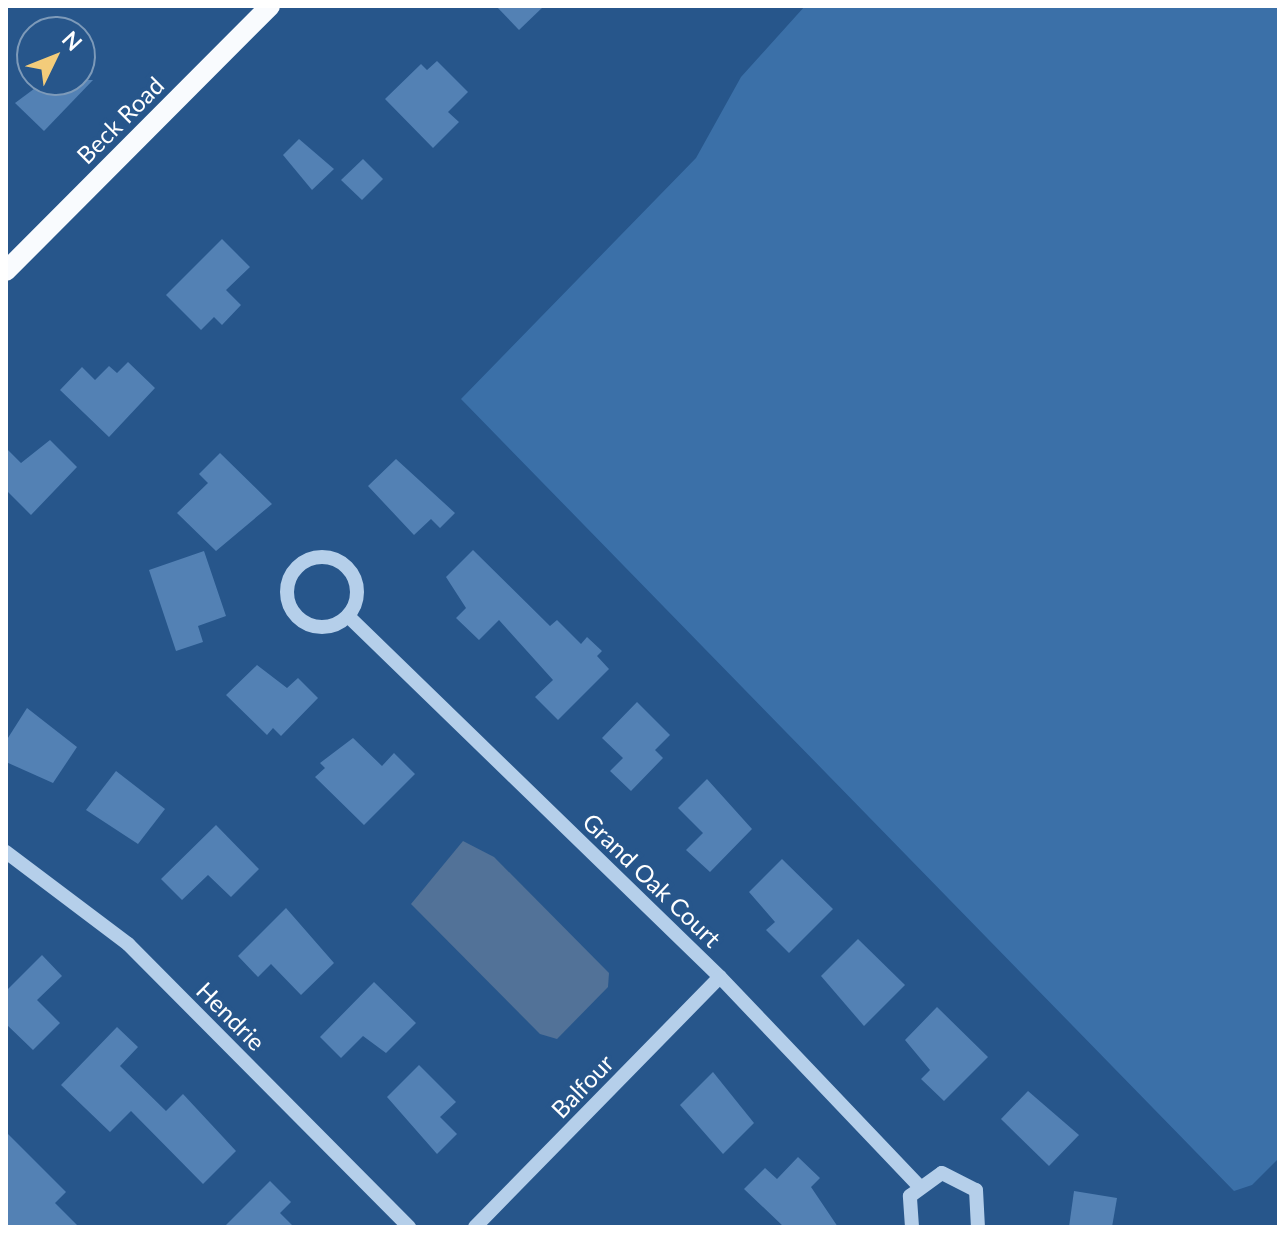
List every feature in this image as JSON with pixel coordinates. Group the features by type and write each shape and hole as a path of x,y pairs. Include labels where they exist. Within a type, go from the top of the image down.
{"main road":[{"name":"Beck Road","path":"6,271 270,6"}],"street":[{"path":"322,556 346,566 358,594 348,616 321,628 303,622 287,600 294,570 322,556"},
{"name":"Grand Oak Court","path":"348,616 720,977 918,1185"},
{"name":"Hendrie","path":"6,852 128,944 409,1227"},
{"name":"Balfour","path":"475,1227 720,977"},
{"path":"912,1227 908,1208 918,1185 942,1173 967,1180 981,1200 978,1227"}],"shaded area":[{"path":"805,6 1279,6 1279,1158 1252,1185 1234,1191 461,399 696,158 741,77"},
{"path":"463,841 494,857 609,973 608,987 557,1039 540,1034 411,904"}],"building":[{"path":"496,6 544,6 519,30"},
{"path":"437,61 468,92 448,112 459,122 433,148 385,99 421,64 427,70"},
{"path":"24,96 78,96 44,131 15,103"},
{"path":"299,139 334,169 312,190 283,155"},
{"path":"363,159 383,179 362,200 341,180"},
{"path":"222,239 250,267 226,290 241,305 222,325 214,317 201,330 166,295"},
{"path":"128,362 155,388 109,437 60,390 82,367 95,380 109,366 117,373"},
{"path":"50,440 77,467 31,515 6,490 6,448 21,463"},
{"path":"220,453 272,504 216,551 177,513 208,483 199,474"},
{"path":"396,459 455,513 440,528 431,519 414,535 368,486"},
{"path":"473,550 550,626 557,620 581,644 587,637 602,651 597,656 609,669 558,720 535,697 553,680 499,620 479,640 456,618 466,608 446,577"},
{"path":"204,551 226,616 198,626 203,642 176,651 149,570"},
{"path":"257,665 287,688 298,678 318,698 281,736 273,728 267,735 226,695"},
{"path":"637,702 670,735 655,750 663,758 631,791 610,771 623,758 602,738"},
{"path":"27,708 77,747 53,783 6,762 6,741"},
{"path":"353,738 382,766 394,753 415,774 364,825 315,777 325,768 320,763"},
{"path":"116,771 165,809 138,844 86,810"},
{"path":"707,779 752,829 710,872 686,850 703,833 678,808"},
{"path":"216,825 259,869 231,897 208,875 182,900 161,879"},
{"path":"782,859 833,909 789,953 766,930 775,922 749,892"},
{"path":"286,908 334,963 301,995 271,964 258,977 238,956"},
{"path":"858,939 905,985 864,1026 821,976"},
{"path":"42,955 62,976 37,1000 60,1023 33,1050 6,1024 6,991"},
{"path":"374,982 416,1023 386,1053 363,1036 341,1058 320,1037"},
{"path":"937,1007 988,1057 944,1101 921,1079 930,1070 905,1040"},
{"path":"117,1027 138,1047 120,1066 166,1111 183,1094 236,1151 203,1184 131,1111 110,1132 61,1085"},
{"path":"419,1065 456,1102 440,1117 457,1134 437,1154 387,1097"},
{"path":"713,1072 754,1123 723,1154 680,1105"},
{"path":"1028,1091 1079,1135 1049,1166 1001,1119"},
{"path":"6,1132 66,1192 55,1203 79,1227 6,1227"},
{"path":"798,1157 820,1178 811,1187 838,1227 784,1227 744,1189 765,1168 777,1179"},
{"path":"270,1181 291,1202 280,1213 294,1227 224,1227"},
{"path":"1074,1191 1117,1198 1112,1227 1069,1227"}]}
